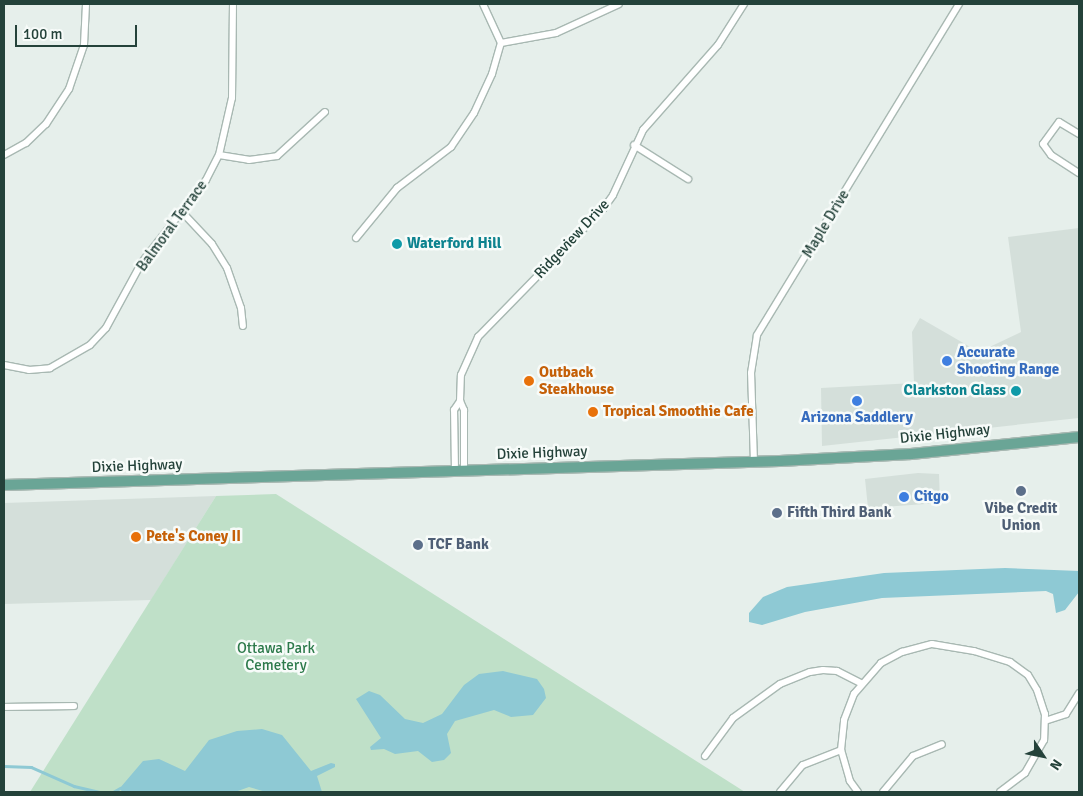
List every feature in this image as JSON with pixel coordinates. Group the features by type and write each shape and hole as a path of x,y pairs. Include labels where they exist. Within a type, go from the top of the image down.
{"main road":[{"name":"Dixie Highway","path":"4,485 754,462 911,454 1079,437"}],"street":[{"path":"4,155 26,144 46,124 69,89 84,45 86,4"},
{"name":"Balmoral Terrace","path":"4,365 29,370 50,368 90,345 106,328 142,262 183,212 219,155 232,98 234,4"},
{"path":"356,238 397,188 452,147 474,113 492,74 500,43 483,4"},
{"path":"500,43 556,33 619,4"},
{"name":"Ridgeview Drive","path":"460,471 464,410 460,401 461,375 478,336 603,209 613,195 634,146 653,118 718,44 744,4"},
{"name":"Maple Drive","path":"754,462 751,373 757,335 959,4"},
{"path":"219,155 254,160 277,156 325,112"},
{"path":"1079,134 1059,122 1043,144 1051,155 1079,172"},
{"path":"634,146 688,179"},
{"path":"183,212 212,244 227,268 241,308 243,326"},
{"name":"Ridgeview Drive","path":"460,401 454,410 460,471"},
{"path":"858,792 850,781 841,750 848,707 862,683 881,663 902,652 932,644 995,656 1020,667 1037,690 1045,721 1044,740 1038,754 1025,772 1000,792"},
{"path":"705,756 733,718 780,684 810,672 824,670 837,670 862,683"},
{"path":"1045,721 1066,714 1079,693"},
{"path":"4,707 74,706"},
{"path":"883,792 913,756 942,744"},
{"path":"780,792 803,765 841,750"}],"shaded area":[{"path":"1079,228 1079,418 822,446 821,388 914,383 912,332 920,318 979,352 1021,332 1008,237"},
{"path":"918,473 939,474 940,503 868,508 865,479"},
{"path":"216,496 151,600 4,604 4,503"}],"green space":[{"name":"Ottawa Park Cemetery","path":"276,494 745,792 30,792 216,496"}],"water":[{"path":"1005,568 1079,571 1079,592 1065,610 1056,613 1053,594 1046,591 882,598 805,612 762,625 749,622 749,613 763,597 787,587 884,573"},
{"path":"503,671 537,679 544,689 546,698 533,715 511,717 494,710 455,721 447,734 451,753 444,760 432,762 418,751 395,754 384,749 371,750 370,747 381,738 356,699 369,691 380,695 405,719 423,723 442,714 464,685 479,674"},
{"path":"262,729 282,735 311,771 331,763 335,764 335,767 317,776 322,792 266,792 249,787 235,792 122,792 120,788 143,761 159,759 185,771 209,740 237,731"}],"waterway":[{"path":"4,766 31,767 74,786 100,792"},
{"path":"113,792 120,788"}],"place":[{"name":"Waterford Hill","path":"397,244"},
{"name":"Accurate Shooting Range","path":"947,361"},
{"name":"Outback Steakhouse","path":"529,381"},
{"name":"Clarkston Glass","path":"1016,391"},
{"name":"Arizona Saddlery","path":"857,401"},
{"name":"Tropical Smoothie Cafe","path":"593,412"},
{"name":"Vibe Credit Union","path":"1021,491"},
{"name":"Citgo","path":"904,497"},
{"name":"Fifth Third Bank","path":"777,513"},
{"name":"Pete's Coney II","path":"136,537"},
{"name":"TCF Bank","path":"418,545"}]}
